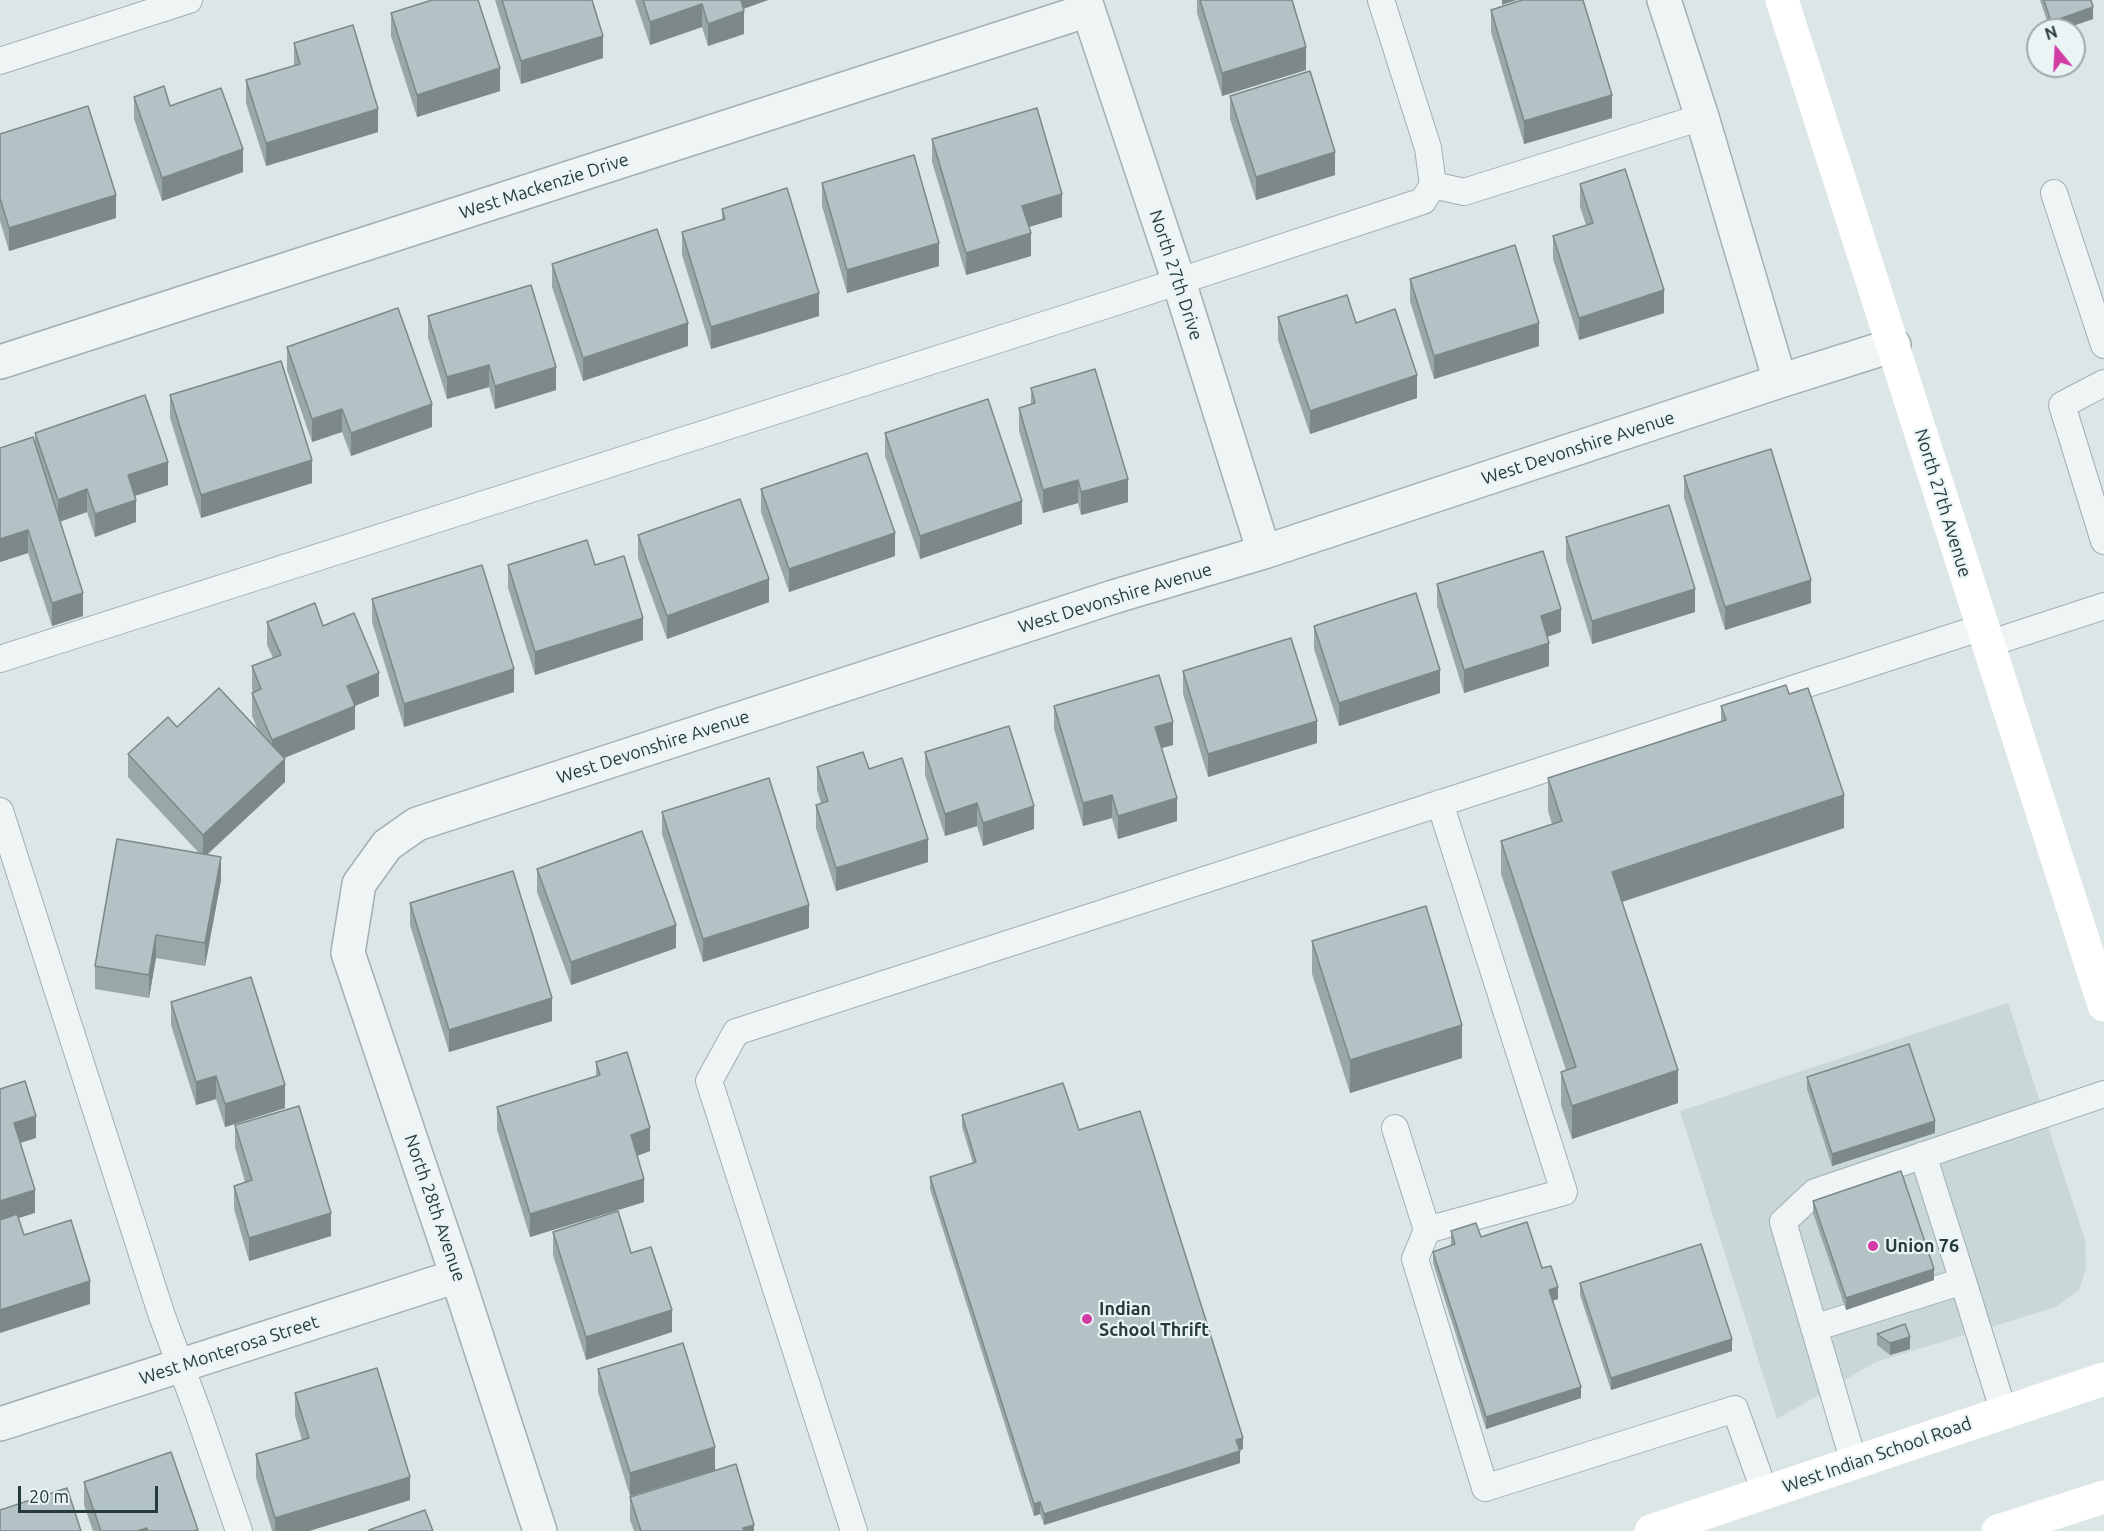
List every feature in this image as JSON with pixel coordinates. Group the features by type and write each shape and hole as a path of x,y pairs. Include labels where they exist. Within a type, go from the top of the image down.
{"main road":[{"name":"North 27th Avenue","path":"1782,0 2104,1005"},
{"name":"West Indian School Road","path":"1651,1531 2104,1379"},
{"path":"1998,1531 2104,1497"}],"street":[{"path":"1664,0 1702,117 1780,381"},
{"name":"North 27th Drive","path":"1086,5 1179,282 1264,552"},
{"name":"West Mackenzie Drive","path":"0,362 1086,5"},
{"name":"West Devonshire Avenue","path":"359,884 387,845 417,824 1113,597 1264,552 1894,345"},
{"name":"North 28th Avenue","path":"359,884 348,953 458,1276 540,1531"},
{"name":"West Monterosa Street","path":"0,1424 458,1276"}],"lane":[{"path":"0,61 189,0"},
{"path":"0,659 1179,282 1423,201 1434,185 1428,147 1381,0"},
{"path":"1434,185 1464,192 1702,117"},
{"path":"2054,193 2104,345"},
{"path":"2104,383 2062,405 2104,541"},
{"path":"854,1531 709,1081 736,1032 1440,803 1985,635 2104,606"},
{"path":"1427,1230 1564,1192 1440,803"},
{"path":"0,811 162,1316 239,1531"},
{"path":"1854,1463 1783,1222 1815,1192 2104,1094"},
{"path":"1395,1128 1427,1230 1415,1259 1485,1488 1735,1409 1765,1493"},
{"path":"1923,1155 2004,1413"},
{"path":"1815,1328 1963,1281"}],"shaded area":[{"path":"2008,1003 2085,1240 2086,1269 2079,1290 2056,1307 1876,1362 1777,1419 1680,1111"}],"building":[{"path":"432,0 478,0 500,68 417,95 391,13"},
{"path":"502,0 592,0 603,36 521,61"},
{"path":"643,0 741,0 744,11 708,24 702,4 650,22"},
{"path":"1200,0 1292,0 1306,47 1222,73"},
{"path":"1522,0 1583,0 1612,95 1524,121 1491,10"},
{"path":"2044,0 2091,0 2093,7 2062,18 2050,18"},
{"path":"353,25 378,109 266,143 246,80 300,64 294,43"},
{"path":"1310,71 1335,152 1256,177 1230,96"},
{"path":"164,86 170,106 221,88 243,149 162,178 134,97"},
{"path":"88,106 116,195 9,228 0,198 0,134"},
{"path":"1037,108 1062,194 1022,206 1031,233 966,253 932,139"},
{"path":"914,155 939,243 847,270 822,183"},
{"path":"1625,169 1664,290 1579,318 1553,236 1593,223 1580,184"},
{"path":"787,188 819,293 711,327 682,232 725,219 722,209"},
{"path":"657,229 688,323 583,358 552,264"},
{"path":"1515,245 1539,323 1434,356 1410,279"},
{"path":"531,285 556,367 495,386 489,365 447,377 428,316"},
{"path":"1347,295 1356,323 1395,309 1417,375 1310,411 1278,317"},
{"path":"398,308 432,404 351,433 342,409 312,419 287,347"},
{"path":"281,361 312,460 201,495 170,395"},
{"path":"1095,369 1128,479 1081,492 1078,480 1043,490 1019,408 1035,403 1031,388"},
{"path":"145,395 168,462 128,475 136,500 95,514 87,489 58,500 35,433"},
{"path":"988,399 1022,501 920,536 885,433"},
{"path":"33,437 83,593 52,603 28,530 0,539 0,448"},
{"path":"1771,449 1811,580 1725,607 1684,476"},
{"path":"867,453 895,533 789,569 761,489"},
{"path":"740,499 769,579 667,616 638,535"},
{"path":"1669,505 1695,589 1592,621 1566,537"},
{"path":"587,540 595,565 624,556 643,618 535,652 508,565"},
{"path":"1543,551 1561,609 1541,616 1549,643 1464,670 1437,584"},
{"path":"482,565 514,669 404,704 372,599"},
{"path":"1416,593 1440,670 1339,703 1314,626"},
{"path":"315,603 323,626 354,613 379,673 347,686 355,706 272,740 252,693 261,689 252,666 281,655 267,622"},
{"path":"1291,638 1317,721 1208,754 1183,671"},
{"path":"1159,675 1173,722 1155,727 1177,798 1118,816 1112,795 1083,803 1054,706"},
{"path":"1786,685 1789,694 1808,688 1844,795 1612,872 1678,1070 1572,1106 1561,1072 1576,1067 1501,841 1562,821 1548,778 1726,720 1721,706"},
{"path":"219,688 285,759 203,835 128,754 168,717 177,727"},
{"path":"1009,726 1034,806 983,823 977,803 945,814 925,752"},
{"path":"863,752 869,769 902,758 928,839 836,868 816,805 828,801 817,767"},
{"path":"769,778 809,905 703,939 662,812"},
{"path":"642,831 676,925 571,962 537,869"},
{"path":"117,839 221,857 205,943 156,935 149,975 95,966"},
{"path":"513,871 552,998 449,1030 410,903"},
{"path":"1426,906 1462,1025 1350,1060 1312,941"},
{"path":"251,977 285,1085 225,1104 216,1076 196,1082 171,1002"},
{"path":"1909,1044 1935,1121 1832,1154 1807,1077"},
{"path":"627,1052 650,1128 631,1135 644,1179 530,1214 497,1107 600,1075 596,1062"},
{"path":"25,1081 36,1116 14,1123 35,1190 0,1201 0,1089"},
{"name":"Indian School Thrift","path":"1063,1083 1079,1130 1140,1111 1243,1438 1236,1440 1240,1451 1044,1514 1040,1502 1034,1504 930,1177 976,1162 962,1115"},
{"path":"299,1106 331,1213 249,1238 234,1186 252,1180 235,1125"},
{"name":"Union 76","path":"1901,1171 1934,1269 1846,1298 1813,1201"},
{"path":"618,1211 631,1253 651,1247 672,1310 586,1337 553,1232"},
{"path":"17,1214 24,1235 71,1220 90,1281 0,1310 0,1220"},
{"path":"1527,1222 1542,1268 1551,1266 1558,1287 1549,1290 1581,1387 1486,1417 1433,1252 1455,1244 1451,1231 1476,1223 1481,1237"},
{"path":"1701,1244 1732,1339 1611,1378 1580,1283"},
{"path":"1905,1324 1910,1337 1890,1343 1877,1334"},
{"path":"683,1343 715,1447 630,1473 598,1369"},
{"path":"377,1368 410,1477 275,1518 256,1454 309,1438 295,1393"},
{"path":"171,1452 198,1530 148,1531 147,1528 137,1531 101,1531 84,1482"},
{"path":"736,1464 754,1525 743,1528 744,1531 641,1531 630,1497"},
{"path":"67,1488 81,1531 0,1531 0,1510"},
{"path":"425,1510 433,1531 369,1531 369,1530"}],"place":[{"name":"Union 76","path":"1873,1246"},
{"name":"Indian School Thrift","path":"1087,1319"}]}
